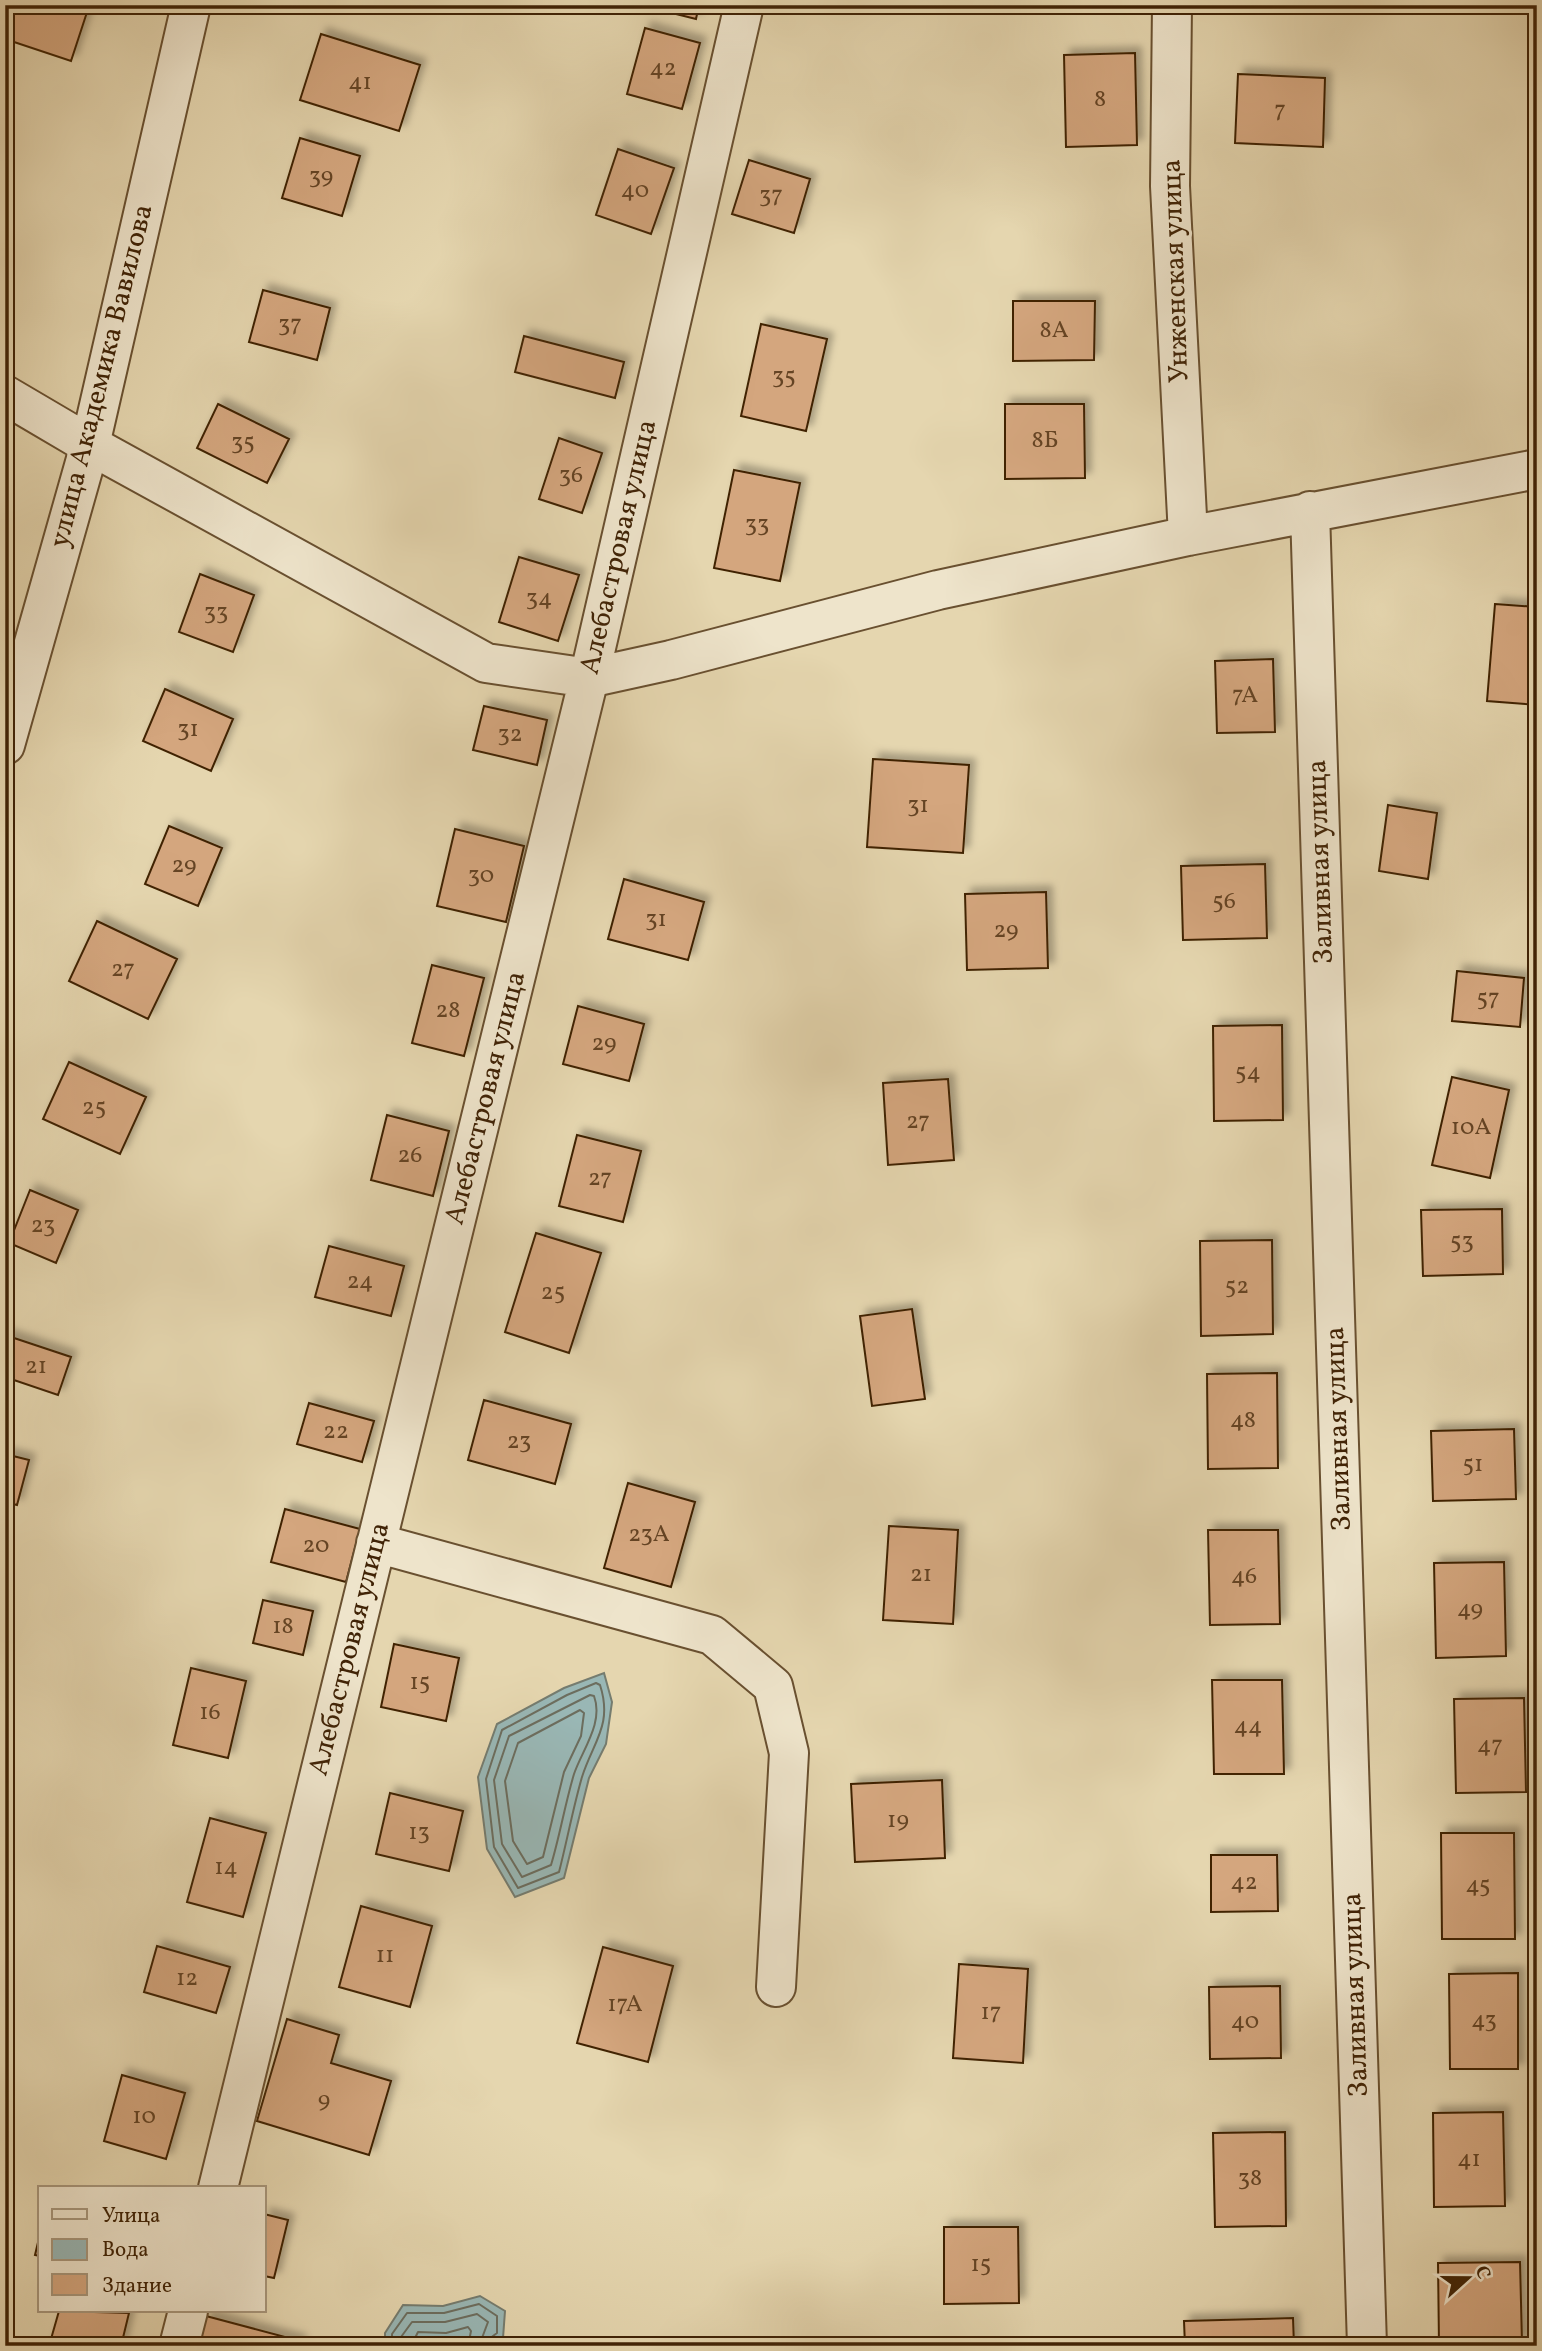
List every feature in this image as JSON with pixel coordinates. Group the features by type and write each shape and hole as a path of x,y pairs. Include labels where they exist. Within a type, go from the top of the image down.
{"street":[{"name":"улица Академика Вавилова","path":"5,745 90,445 191,5"},
{"name":"Алебастровая улица","path":"218,2186 589,678 744,5"},
{"name":"Унженская улица","path":"1172,5 1170,186 1188,536"},
{"path":"5,395 90,445 486,663 589,678 685,657 938,590 1310,511 1537,469"},
{"name":"Заливная улица","path":"1310,511 1367,2346"},
{"path":"376,1543 712,1634 773,1686 789,1753 776,1987"},
{"path":"179,2346 188,2312"}],"water":[{"path":"604,1673 612,1702 606,1744 589,1778 564,1878 515,1897 487,1849 478,1777 497,1724 564,1688"},
{"path":"480,2296 505,2311 503,2338 491,2346 385,2346 385,2333 403,2305 443,2306"}],"building":[{"path":"5,5 89,6 71,61 5,39"},
{"path":"640,5 699,5 696,19"},
{"path":"1228,5 1303,5 1303,11"},
{"path":"645,28 700,43 682,109 627,94"},
{"path":"321,34 420,65 399,131 300,100"},
{"path":"1135,53 1137,145 1066,147 1064,55"},
{"path":"1238,74 1325,78 1323,147 1235,143"},
{"path":"300,138 360,156 342,216 282,198"},
{"path":"618,149 674,168 651,234 596,215"},
{"path":"749,160 810,179 794,233 732,214"},
{"path":"263,290 330,308 317,360 249,342"},
{"path":"1013,301 1095,301 1094,360 1013,361"},
{"path":"761,324 827,339 806,431 741,416"},
{"path":"524,336 624,362 615,398 515,372"},
{"path":"218,404 289,439 267,483 197,448"},
{"path":"1005,404 1084,404 1085,478 1005,479"},
{"path":"559,438 602,453 582,513 539,499"},
{"path":"734,470 800,483 780,581 714,568"},
{"path":"519,557 579,575 558,641 499,622"},
{"path":"200,574 254,595 233,652 179,632"},
{"path":"1495,604 1537,607 1537,705 1487,701"},
{"path":"1273,659 1275,732 1217,733 1215,661"},
{"path":"165,689 233,719 211,771 143,741"},
{"path":"484,706 547,720 537,765 473,750"},
{"path":"873,759 969,765 963,853 867,847"},
{"path":"1388,805 1437,813 1428,879 1379,871"},
{"path":"169,826 222,848 198,906 145,884"},
{"path":"455,829 524,846 506,922 437,906"},
{"path":"1265,864 1267,938 1183,940 1181,866"},
{"path":"624,879 704,902 688,960 608,939"},
{"path":"1046,892 1048,968 967,970 965,894"},
{"path":"97,921 177,959 148,1019 69,981"},
{"path":"432,965 484,978 464,1056 412,1043"},
{"path":"1457,971 1524,978 1520,1027 1452,1021"},
{"path":"578,1006 644,1024 629,1081 563,1064"},
{"path":"1282,1025 1283,1120 1214,1121 1213,1026"},
{"path":"69,1062 146,1097 120,1154 43,1119"},
{"path":"1452,1077 1509,1090 1490,1178 1432,1165"},
{"path":"948,1079 954,1160 888,1165 883,1083"},
{"path":"387,1115 449,1131 433,1196 371,1180"},
{"path":"577,1135 641,1151 623,1222 559,1206"},
{"path":"30,1190 78,1210 56,1263 9,1243"},
{"path":"1502,1209 1503,1274 1423,1276 1421,1210"},
{"path":"536,1233 601,1253 569,1353 505,1332"},
{"path":"1272,1240 1273,1334 1201,1336 1200,1241"},
{"path":"329,1246 404,1266 391,1316 315,1297"},
{"path":"912,1309 925,1399 872,1406 860,1316"},
{"path":"5,1335 71,1357 58,1395 5,1377"},
{"path":"1277,1373 1278,1468 1208,1469 1207,1374"},
{"path":"484,1400 571,1424 555,1484 468,1460"},
{"path":"309,1403 374,1421 362,1462 297,1444"},
{"path":"1514,1429 1516,1499 1433,1501 1431,1431"},
{"path":"5,1454 29,1460 17,1505 5,1502"},
{"path":"628,1483 695,1502 671,1587 604,1568"},
{"path":"285,1509 360,1529 346,1582 271,1562"},
{"path":"889,1526 958,1530 953,1624 883,1620"},
{"path":"1208,1530 1278,1530 1280,1624 1210,1625"},
{"path":"1504,1562 1506,1656 1436,1658 1434,1563"},
{"path":"263,1600 313,1611 303,1655 253,1643"},
{"path":"394,1644 459,1658 446,1721 381,1707"},
{"path":"191,1668 246,1681 228,1758 173,1745"},
{"path":"1212,1680 1282,1680 1284,1774 1214,1774"},
{"path":"1524,1698 1526,1792 1456,1793 1454,1699"},
{"path":"942,1780 945,1858 855,1862 851,1784"},
{"path":"390,1793 463,1811 449,1871 376,1854"},
{"path":"210,1818 266,1833 243,1917 187,1902"},
{"path":"1441,1833 1514,1833 1515,1939 1442,1939"},
{"path":"1211,1855 1277,1855 1278,1911 1211,1912"},
{"path":"361,1906 432,1926 410,2007 339,1987"},
{"path":"157,1946 230,1967 216,2013 144,1992"},
{"path":"603,1947 673,1966 648,2062 577,2043"},
{"path":"959,1964 1028,1969 1023,2063 953,2058"},
{"path":"1518,1973 1518,2069 1450,2069 1449,1974"},
{"path":"1280,1986 1281,2058 1210,2059 1209,1987"},
{"path":"287,2019 339,2035 331,2063 391,2081 369,2155 257,2121"},
{"path":"122,2075 185,2093 166,2159 104,2141"},
{"path":"1503,2112 1505,2206 1434,2207 1433,2113"},
{"path":"1285,2132 1286,2226 1215,2227 1213,2133"},
{"path":"266,2214 288,2220 274,2278 266,2276"},
{"path":"944,2227 1018,2227 1019,2303 944,2304"},
{"path":"1520,2262 1522,2343 1439,2344 1438,2263"},
{"path":"59,2312 129,2313 121,2346 49,2346"},
{"path":"206,2316 300,2341 299,2346 199,2346"},
{"path":"1293,2318 1294,2346 1185,2346 1184,2321"}]}
